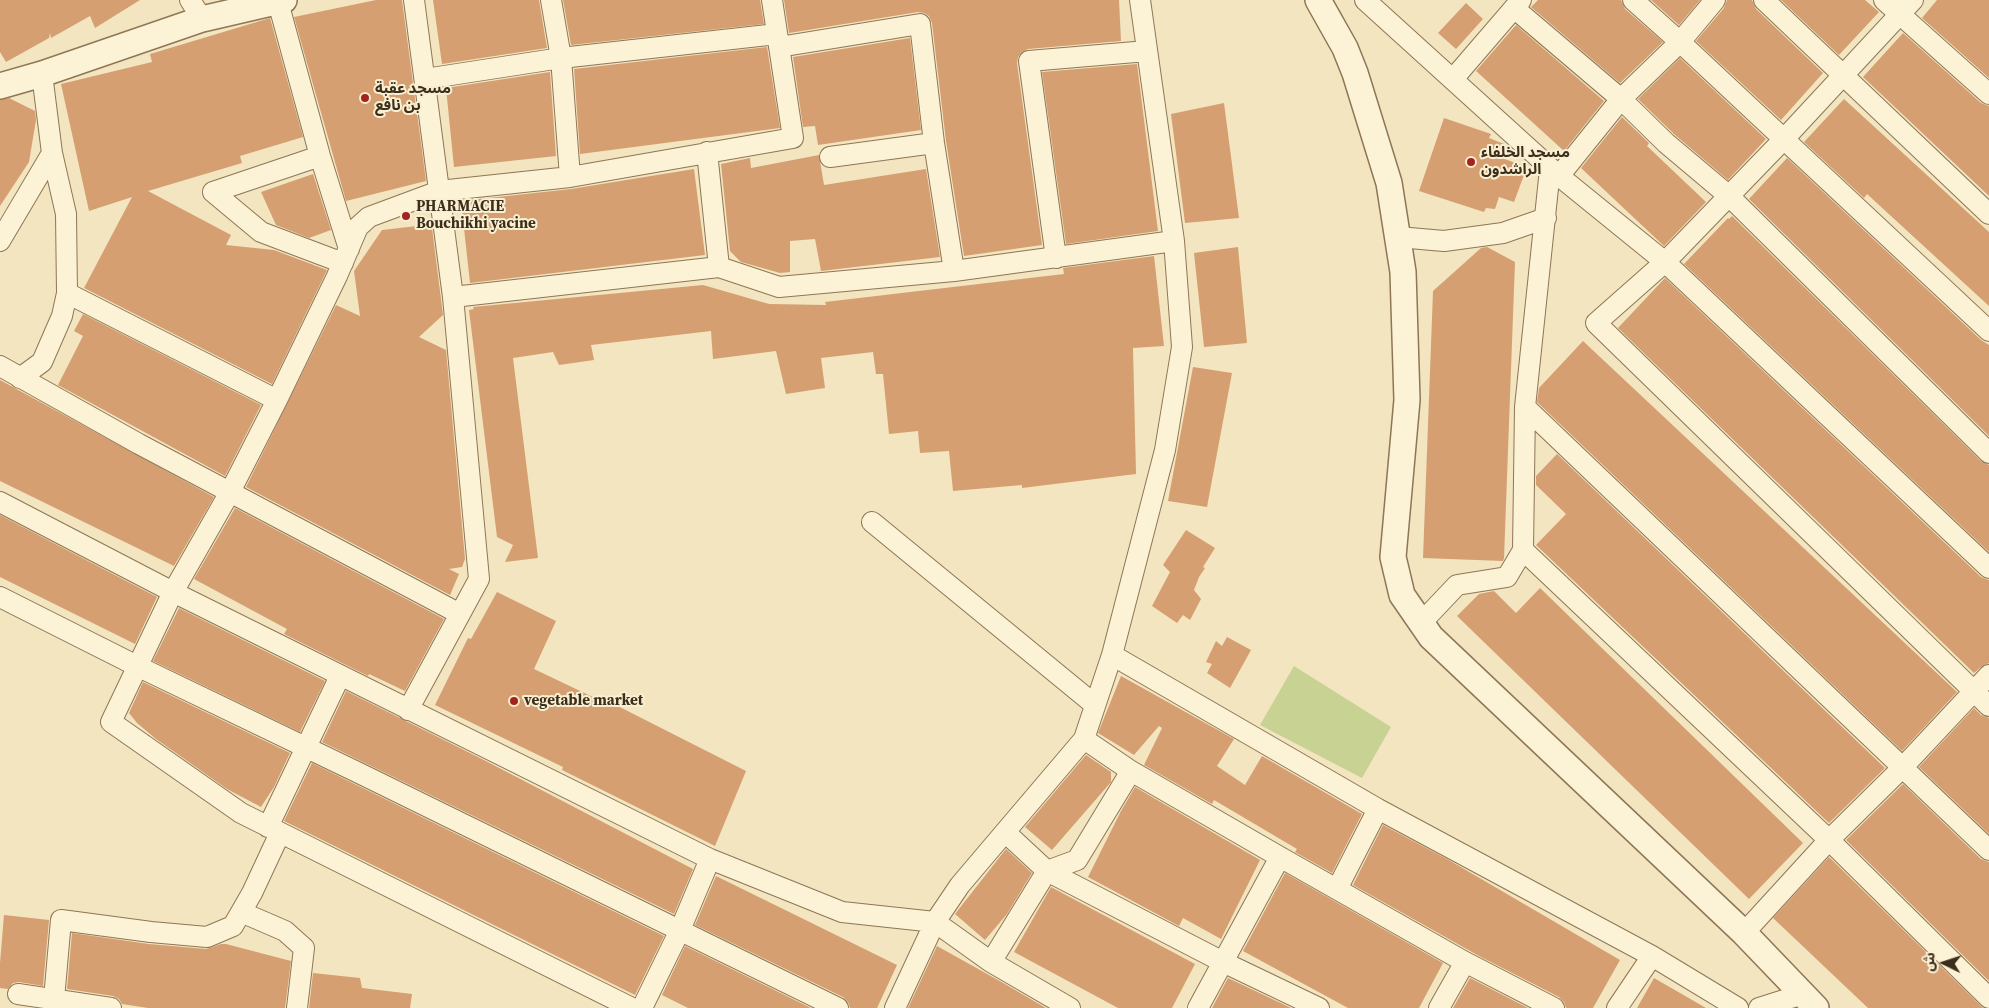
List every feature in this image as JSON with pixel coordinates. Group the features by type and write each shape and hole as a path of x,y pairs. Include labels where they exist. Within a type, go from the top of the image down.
{"street":[{"path":"408,710 479,579 453,297 414,0"},
{"path":"551,0 560,58 570,177"},
{"path":"632,1008 241,814 110,722 173,592 230,492 277,400 358,227 369,217 439,191 570,177 793,138 772,0"},
{"path":"896,1008 935,922 960,885 1084,739 1112,655 1165,450 1182,347 1174,241 1140,0"},
{"path":"1318,0 1345,48 1355,73 1390,183 1403,272 1407,400 1393,557 1402,594 1431,637 1744,933 1809,1001"},
{"path":"1365,0 1554,172 1665,262 1989,568"},
{"path":"1633,0 1989,331"},
{"path":"1421,622 1457,584 1507,577 1522,550 1525,407 1546,218 1554,172 1621,98 1680,42 1715,0"},
{"path":"1764,0 1844,74 1989,214"},
{"path":"1884,0 1906,7 1989,94"},
{"path":"0,86 42,74 196,9 281,1 346,256"},
{"path":"1453,79 1518,4 1621,98 1666,143 1729,196 1989,452"},
{"path":"1906,7 1784,139 1665,262 1596,323 1989,706"},
{"path":"425,79 560,58 778,40 920,24 934,144 954,271"},
{"path":"1056,258 1029,61 1147,51"},
{"path":"20,378 42,362 62,316 67,293 66,214 52,153 42,74"},
{"path":"830,157 934,144"},
{"path":"707,152 719,268"},
{"path":"0,241 52,153"},
{"path":"320,156 213,192 261,232 346,256"},
{"path":"1398,237 1444,241 1504,233 1546,218"},
{"path":"453,297 719,268 779,287 954,271 1174,241"},
{"path":"67,293 277,400"},
{"path":"0,366 139,444 460,614"},
{"path":"1525,407 1989,850"},
{"path":"0,502 340,676 710,859 842,912 935,922 1046,1002 1070,1008"},
{"path":"872,522 1095,705"},
{"path":"1522,550 1829,840 1989,998"},
{"path":"0,597 137,666 838,1008"},
{"path":"1112,655 1378,809 1652,956 1738,1008"},
{"path":"1744,933 1829,840 1903,767 1989,675"},
{"path":"54,999 61,920 151,932 207,937 234,926 307,749 340,676"},
{"path":"1084,739 1132,771 1280,857 1465,962 1554,1008"},
{"path":"991,962 1047,871 1077,860 1132,771"},
{"path":"1337,889 1378,809"},
{"path":"1005,832 1047,871 1223,962 1319,1008"},
{"path":"1198,1008 1280,857"},
{"path":"642,1008 680,930 710,859"},
{"path":"241,912 285,931 304,948 297,1008"},
{"path":"1617,1008 1652,956"},
{"path":"1440,1008 1465,962"},
{"path":"18,994 111,1008"},
{"path":"1759,1008 1809,1001"}],"green space":[{"path":"1294,666 1391,727 1362,778 1260,725"}],"building":[{"path":"0,0 140,0 95,28 90,16 51,38 50,33 49,38 6,62 0,52"},
{"name":"مسجد عقبة بن نافع","path":"376,0 402,0 426,181 346,201 294,17"},
{"path":"433,0 539,0 547,48 442,64"},
{"path":"563,0 760,0 764,24 571,45"},
{"path":"784,0 1119,0 1121,41 1028,49 1018,57 1017,63 1042,245 964,256 946,141 932,23 929,16 918,12 789,33"},
{"path":"1538,0 1621,0 1625,9 1663,42 1620,83 1531,7"},
{"path":"1651,0 1700,0 1679,25"},
{"path":"1727,0 1752,0 1756,9 1823,73 1781,120 1696,41 1724,8"},
{"path":"1781,0 1865,0 1879,12 1839,55"},
{"path":"1937,0 1989,0 1989,78 1922,18"},
{"path":"1466,3 1483,19 1456,49 1438,33"},
{"path":"270,18 303,137 240,156 242,163 148,191 231,235 226,245 274,250 327,270 272,384 84,288 132,197 89,211 61,84 152,62 150,54"},
{"path":"1516,25 1604,101 1564,151 1476,71"},
{"path":"1903,33 1981,103 1989,106 1989,196 1863,77"},
{"path":"910,38 921,130 818,145 815,126 803,127 793,57"},
{"path":"767,47 780,128 580,154 574,69"},
{"path":"1680,58 1766,139 1728,180 1674,134 1638,99"},
{"path":"1137,64 1158,231 1066,244 1042,72"},
{"path":"550,72 556,156 454,167 446,88"},
{"path":"9,98 35,111 36,120 29,162 0,206 0,100"},
{"path":"1844,99 1989,232 1989,306 1867,194 1864,198 1804,142"},
{"path":"1224,103 1239,218 1185,223 1171,114"},
{"path":"1622,117 1649,143 1647,146 1706,202 1664,246 1581,168"},
{"name":"مسجد الخلفاء الراشدون","path":"1444,118 1491,134 1489,138 1504,144 1499,157 1527,167 1514,202 1499,197 1495,209 1486,208 1484,212 1419,191"},
{"path":"819,155 824,185 926,169 940,257 821,271 815,239 790,241 790,272 780,273 741,262 730,251 721,164 750,158 751,168"},
{"path":"1787,158 1981,340 1989,345 1989,436 1749,199"},
{"path":"694,169 705,255 470,283 461,201 571,189"},
{"path":"313,174 331,230 309,238 276,225 261,192"},
{"path":"1732,216 1981,461 1989,465 1989,552 1684,264"},
{"path":"426,225 432,228 443,315 419,337 446,350 465,559 462,567 449,569 459,574 450,595 246,487 336,305 360,316 354,271 382,230"},
{"path":"1238,247 1247,343 1204,347 1194,253"},
{"path":"1487,247 1515,262 1504,558 1503,561 1423,558 1433,291 1481,248"},
{"path":"1154,256 1164,346 1133,348 1136,474 1022,488 1022,485 953,491 949,451 920,453 918,431 889,434 883,374 876,374 873,352 821,358 825,388 786,394 776,351 713,359 711,331 591,345 594,360 559,365 553,352 513,358 538,558 505,562 513,545 497,537 469,310 474,309 473,307 703,285 769,304 826,305 825,302 1064,274 1063,268"},
{"path":"1665,278 1981,577 1989,580 1989,663 1974,673 1618,328"},
{"path":"83,314 261,405 225,476 58,385 83,336 74,331"},
{"path":"1583,341 1957,692 1902,751 1537,402 1539,388"},
{"path":"1193,367 1232,373 1207,507 1168,501"},
{"path":"0,380 214,497 174,566 0,481"},
{"path":"1557,454 1885,768 1829,823 1536,545 1566,514 1536,485 1536,476"},
{"path":"235,508 444,619 405,691 369,674 368,676 284,634 287,629 194,579"},
{"path":"0,515 157,597 135,644 0,577"},
{"path":"1186,530 1215,548 1203,567 1205,568 1194,590 1201,599 1190,620 1183,615 1177,623 1152,606 1170,572 1163,565"},
{"path":"1540,588 1803,843 1749,899 1457,616 1479,594 1494,591 1516,613"},
{"path":"497,592 556,621 534,669 597,699 598,696 746,771 715,846 562,770 563,767 435,705 468,638 471,639"},
{"path":"179,608 325,681 300,732 153,661"},
{"path":"1227,637 1251,650 1230,688 1207,673 1212,664 1206,662 1216,641 1222,646"},
{"path":"1121,676 1234,739 1217,766 1245,785 1262,756 1362,814 1332,873 1295,852 1297,849 1214,800 1212,804 1144,765 1162,728 1159,726 1134,755 1098,733"},
{"path":"143,682 290,753 274,787 261,807 227,789 156,739 137,723 129,713"},
{"path":"346,691 482,759 693,869 674,914 322,742"},
{"path":"1974,708 1981,715 1989,718 1989,834 1919,767"},
{"path":"1086,755 1111,772 1111,782 1052,850 1025,827"},
{"path":"312,763 664,936 635,995 284,821"},
{"path":"1903,784 1981,859 1989,862 1989,981 1846,840"},
{"path":"1135,787 1260,860 1221,939 1183,918 1179,926 1088,877"},
{"path":"1383,825 1447,859 1620,960 1593,1008 1566,1008 1564,1002 1559,997 1479,956 1353,885"},
{"path":"1006,849 1032,873 1007,914 985,940 955,914"},
{"path":"1829,857 1983,1008 1868,1008 1773,918"},
{"path":"1285,873 1443,963 1419,1008 1348,1008 1243,951"},
{"path":"716,876 897,965 877,1008 850,1008 848,1002 843,997 695,925"},
{"path":"1051,887 1195,964 1172,1008 1118,1008 1014,952"},
{"path":"4,915 49,920 43,986 19,982 13,983 8,989 0,988"},
{"path":"72,933 149,944 206,949 226,944 291,961 285,1008 148,1008 122,1004 119,999 113,996 67,989"},
{"path":"685,946 811,1008 688,1008 662,995"},
{"path":"937,946 998,980 1046,1008 908,1008"},
{"path":"313,973 360,978 362,988 412,994 410,1008 309,1008"},
{"path":"1228,978 1287,1006 1291,1008 1212,1008"},
{"path":"1470,978 1528,1008 1453,1008"},
{"path":"1654,978 1706,1008 1637,1008"}],"place":[{"name":"مسجد عقبة بن نافع","path":"365,98"},
{"name":"مسجد الخلفاء الراشدون","path":"1471,162"},
{"name":"PHARMACIE Bouchikhi yacine","path":"406,216"},
{"name":"vegetable market","path":"514,701"}]}
